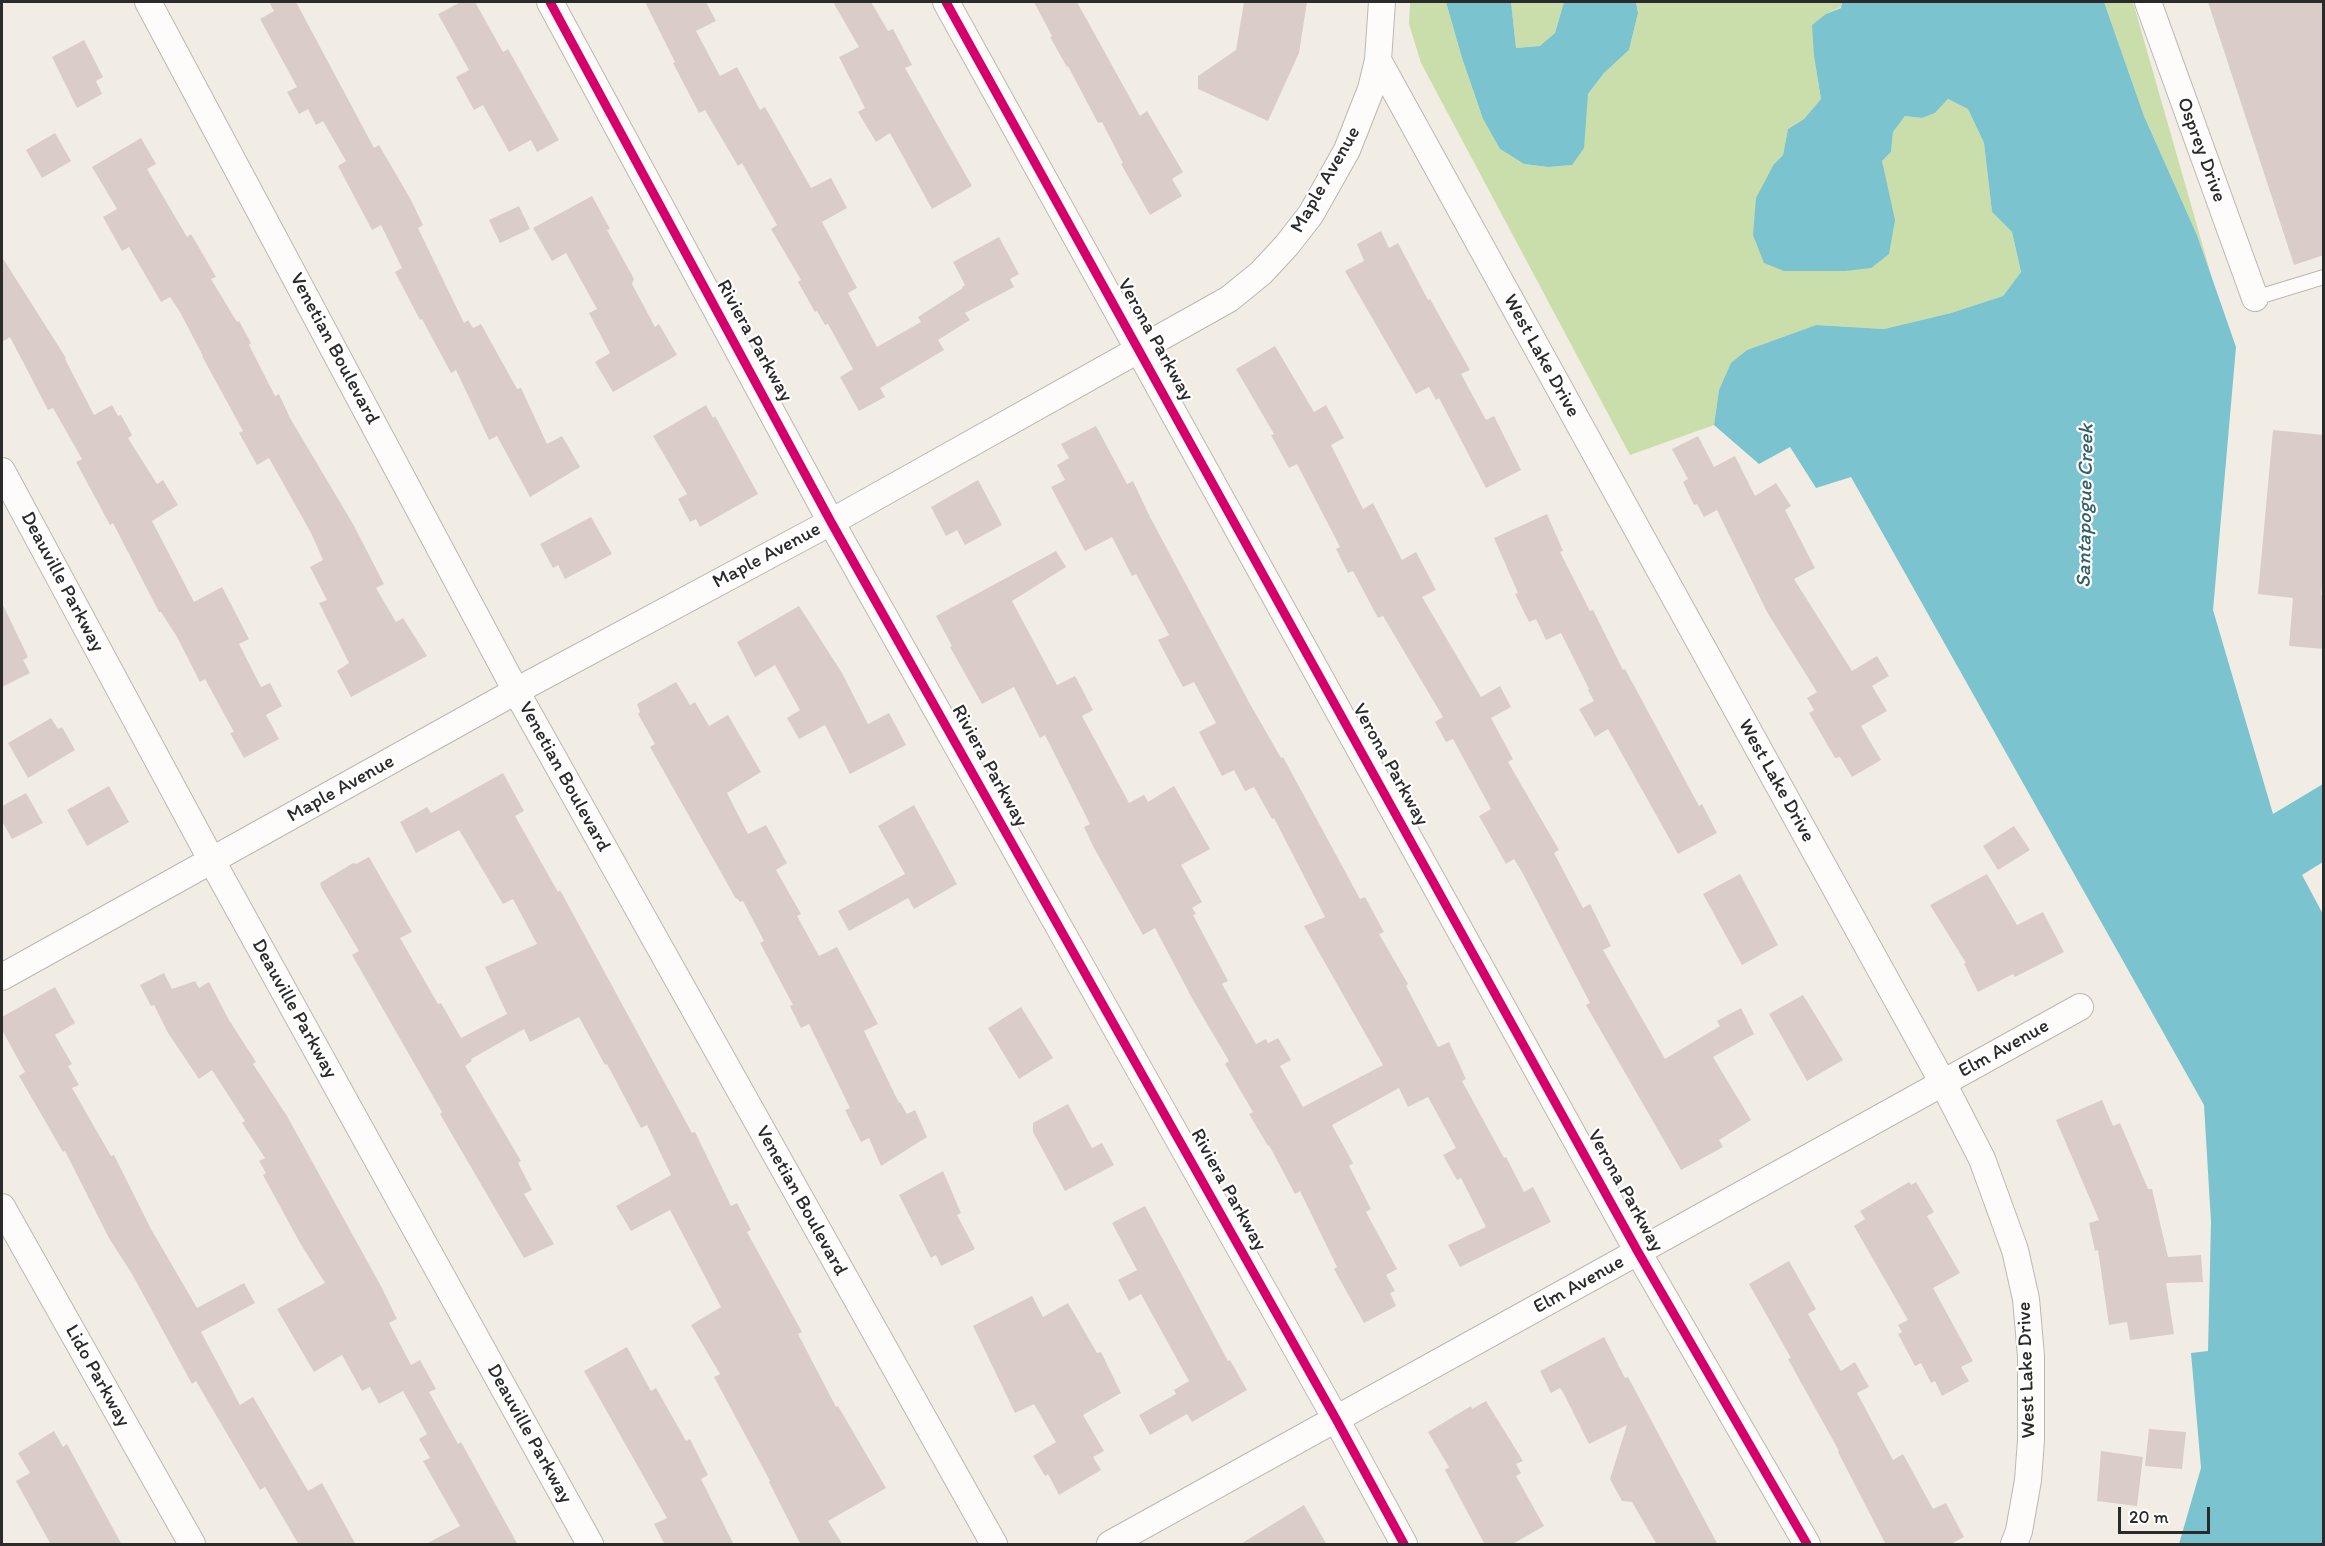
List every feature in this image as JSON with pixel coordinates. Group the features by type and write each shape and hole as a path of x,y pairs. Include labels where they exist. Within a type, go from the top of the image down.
{"street":[{"name":"Venetian Boulevard","path":"148,2 516,691 994,1545"},
{"name":"Riviera Parkway","path":"550,2 831,522 1336,1419 1404,1545"},
{"name":"Verona Parkway","path":"946,2 1141,350 1638,1252 1807,1545"},
{"name":"Maple Avenue","path":"2,977 516,691 831,522 1229,299 1261,273 1287,245 1311,214 1347,150 1371,89 1378,60 1383,2"},
{"name":"Osprey Drive","path":"2148,2 2255,298"},
{"name":"West Lake Drive","path":"1378,60 1943,1083 1982,1159 2016,1250 2025,1299 2031,1356 2031,1440 2028,1480 2019,1531 2014,1545"},
{"name":"Deauville Parkway","path":"2,471 213,861 590,1545"},
{"name":"Elm Avenue","path":"1110,1545 2080,1007"},
{"name":"Lido Parkway","path":"2,1207 192,1545"}],"lane":[{"path":"2255,298 2324,277"}],"green space":[{"path":"1410,2 1446,2 1483,119 1500,149 1524,164 1548,167 1572,165 1588,94 1604,73 1629,50 1638,13 1636,2 1842,2 1841,7 1826,14 1814,56 1821,99 1804,119 1788,129 1783,155 1774,164 1784,271 1810,271 1886,188 1882,161 1891,152 1893,132 1905,116 1922,118 1935,113 1948,99 1968,109 1984,143 1992,212 2012,232 2021,272 2003,296 1951,313 1884,329 1816,325 1747,350 1731,364 1719,390 1714,425 1630,455 1421,63 1409,24"},
{"path":"1511,2 1564,2 1555,33 1541,46 1516,48"},
{"path":"2104,2 2133,2 2212,278 2197,235 2144,116"}],"water":[{"path":"1446,2 1511,2 1516,48 1540,46 1555,33 1564,2 1636,2 1638,13 1629,50 1604,73 1588,94 1584,148 1572,165 1548,167 1524,164 1500,149 1483,119"},
{"name":"Santapogue Creek","path":"1842,2 2104,2 2144,116 2197,235 2236,347 2213,610 2273,814 2323,784 2323,862 2302,875 2324,916 2323,1544 2179,1544 2201,1468 2191,1353 2208,1351 2211,1222 2204,1105 1851,477 1816,488 1790,447 1759,464 1714,425 1719,390 1731,363 1747,350 1816,325 1884,329 1951,313 2003,296 2021,272 2012,232 1992,212 1984,143 1968,109 1948,99 1935,113 1922,118 1905,116 1893,132 1891,152 1882,161 1895,220 1889,254 1871,268 1845,271 1784,271 1764,263 1753,235 1756,198 1774,164 1783,155 1788,129 1804,119 1821,99 1812,25 1826,14 1841,8"}],"building":[{"path":"269,2 296,2 374,148 379,145 411,200 423,225 418,228 464,323 468,320 473,328 481,324 517,389 521,388 547,444 562,436 580,467 530,497 497,436 489,440 456,370 451,373 422,319 420,320 395,272 402,268 381,225 372,230 338,166 346,161 323,121 316,125 308,109 299,114 287,92 297,87 260,19 274,11"},
{"path":"461,2 475,2 503,52 508,49 559,140 537,152 531,140 509,152 483,105 474,110 456,77 469,70 438,14"},
{"path":"645,2 706,2 716,21 696,31 720,76 737,67 760,110 765,107 811,188 831,178 847,208 822,222 857,288 848,293 877,347 921,322 918,317 963,288 965,285 953,262 999,237 1019,274 1010,279 1014,287 965,313 970,320 938,340 944,350 880,388 885,397 859,411 840,377 853,369 828,324 825,325 817,311 815,312 798,282 801,280 771,229 777,225 742,163 738,166 705,110 699,113"},
{"path":"833,2 871,2 888,31 893,29 912,65 905,68 972,186 932,209 890,133 876,142 858,112 865,108 839,57 859,47"},
{"path":"1034,2 1077,2 1140,116 1147,111 1183,172 1172,179 1182,196 1150,215 1121,164 1123,163 1102,122 1098,123 1050,37 1052,36"},
{"path":"1244,2 1307,2 1299,53 1268,121 1198,89 1198,76 1236,50"},
{"path":"2208,2 2324,2 2324,255 2294,265"},
{"path":"84,40 103,77 96,81 102,94 77,108 52,57"},
{"path":"55,133 71,161 42,178 26,150"},
{"path":"141,138 156,164 147,169 187,237 191,234 201,251 216,277 211,279 237,322 239,321 275,396 279,394 290,418 353,524 384,584 376,588 396,622 403,618 427,656 351,697 337,671 349,663 319,603 327,600 310,567 323,560 311,533 269,458 257,465 239,433 243,431 180,312 170,297 161,302 129,247 122,251 103,217 117,209 92,167"},
{"path":"592,196 610,229 607,230 634,279 632,284 655,327 659,324 677,355 613,392 595,362 610,353 589,313 597,309 566,253 552,261 533,228"},
{"path":"519,206 530,229 500,243 489,220"},
{"path":"1381,231 1389,248 1398,243 1428,300 1430,299 1470,370 1461,374 1486,420 1494,416 1521,470 1486,488 1439,398 1436,400 1429,387 1416,394 1345,271 1364,261 1357,244"},
{"path":"2,257 66,358 94,415 112,405 118,416 121,415 132,435 128,438 157,484 163,480 178,505 152,521 194,602 222,587 249,639 239,644 261,687 270,683 282,706 266,715 279,739 244,758 230,733 234,732 205,679 200,682 177,637 159,612 113,523 110,525 76,462 82,459 53,408 48,410 10,337 2,342"},
{"path":"1275,346 1314,412 1326,405 1344,438 1331,445 1363,509 1373,503 1402,560 1416,552 1436,590 1422,597 1481,697 1500,686 1511,707 1491,718 1513,759 1508,762 1559,850 1554,853 1583,908 1590,904 1611,946 1603,950 1665,1059 1720,1026 1717,1021 1741,1008 1754,1034 1713,1057 1751,1120 1719,1140 1723,1147 1681,1170 1586,1005 1590,1003 1522,872 1514,859 1506,864 1479,816 1491,809 1453,739 1446,742 1435,722 1443,717 1383,616 1378,618 1353,571 1348,573 1336,549 1340,547 1297,464 1289,468 1271,435 1274,434 1236,369"},
{"path":"706,405 713,418 715,416 758,494 700,527 696,519 690,522 678,499 687,494 653,436"},
{"path":"1096,426 1127,484 1133,481 1250,704 1281,758 1283,757 1360,899 1365,897 1384,932 1379,934 1408,984 1406,986 1438,1047 1449,1042 1466,1079 1462,1081 1504,1158 1506,1157 1524,1192 1533,1187 1551,1222 1460,1267 1448,1245 1486,1227 1461,1178 1457,1180 1443,1155 1456,1148 1428,1097 1408,1107 1399,1088 1332,1125 1353,1163 1349,1166 1371,1209 1366,1212 1397,1269 1386,1275 1395,1291 1390,1293 1396,1306 1364,1323 1334,1269 1337,1267 1300,1191 1295,1194 1269,1145 1249,1114 1253,1112 1225,1064 1229,1061 1193,1000 1155,928 1143,935 1094,848 1084,827 1090,824 1045,735 1040,738 1014,687 982,704 950,647 952,646 936,616 1056,551 1066,567 1012,601 1057,685 1075,676 1093,710 1082,716 1129,803 1144,795 1148,802 1174,786 1210,849 1181,865 1202,902 1192,908 1196,914 1193,915 1228,981 1222,984 1256,1044 1266,1039 1268,1043 1278,1038 1291,1060 1280,1066 1303,1107 1383,1065 1304,926 1325,917 1274,818 1272,819 1254,787 1245,791 1234,770 1222,776 1199,732 1216,723 1194,682 1183,687 1158,640 1169,635 1136,574 1132,576 1112,537 1085,551 1051,487 1065,480 1057,465 1069,458 1061,444"},
{"path":"2273,430 2324,435 2324,571 2321,595 2324,595 2324,649 2289,646 2293,598 2258,594"},
{"path":"1698,436 1714,467 1735,456 1755,496 1776,483 1791,506 1785,510 1815,568 1794,579 1852,671 1877,656 1889,676 1872,686 1887,711 1861,726 1881,760 1852,777 1840,757 1835,758 1809,713 1814,710 1807,698 1817,692 1767,612 1717,510 1704,517 1697,504 1694,505 1683,482 1688,479 1672,449"},
{"path":"978,480 1002,525 965,545 957,530 946,536 931,507"},
{"path":"1547,514 1563,551 1560,552 1590,611 1593,610 1623,670 1625,669 1699,806 1702,804 1717,833 1678,854 1608,729 1595,737 1579,709 1594,701 1561,633 1546,640 1536,619 1529,622 1515,594 1518,593 1494,538"},
{"path":"591,517 612,554 565,579 558,565 553,568 540,544"},
{"path":"2,603 28,657 23,660 30,673 2,687"},
{"path":"799,606 842,673 868,724 889,713 906,745 850,774 825,725 799,739 787,718 800,710 775,665 755,677 737,642"},
{"path":"676,682 690,705 695,702 709,726 728,715 761,772 727,793 748,834 766,825 787,863 776,870 801,914 797,916 819,956 837,947 878,1024 864,1031 899,1103 907,1114 915,1110 927,1137 881,1166 869,1138 861,1142 845,1110 850,1108 809,1024 801,1028 790,1006 793,1005 760,943 764,941 743,901 736,899 650,747 655,744 638,714 640,712 637,704"},
{"path":"51,718 58,729 62,727 75,750 28,778 8,743"},
{"path":"503,773 524,811 515,816 558,892 560,890 692,1133 695,1132 731,1206 737,1203 751,1230 747,1232 802,1332 798,1334 836,1407 838,1406 886,1488 828,1521 843,1545 801,1545 770,1481 714,1377 720,1374 691,1325 721,1307 670,1210 631,1231 616,1206 671,1175 647,1125 641,1128 579,1017 530,1042 524,1029 471,1059 472,1061 465,1066 521,1161 518,1163 532,1190 524,1194 554,1244 524,1258 440,1114 442,1112 352,955 359,951 321,887 320,883 353,863 356,864 369,857 412,932 400,938 438,1004 441,1003 461,1038 507,1014 485,967 537,944 513,899 503,904 459,830 416,853 400,822 427,807 431,813"},
{"path":"109,786 129,822 87,846 67,810"},
{"path":"26,793 43,823 12,839 2,821 2,806"},
{"path":"914,805 957,884 914,909 908,898 849,931 838,911 905,874 878,826"},
{"path":"2014,826 2030,850 1998,870 1983,846"},
{"path":"1740,874 1778,945 1742,965 1703,894"},
{"path":"1987,874 2017,925 2043,912 2064,952 2015,977 2013,974 1978,992 1964,964 1966,963 1930,905"},
{"path":"164,973 172,989 195,981 199,988 209,982 229,1020 256,1062 253,1064 287,1116 382,1288 397,1319 389,1323 411,1365 420,1360 436,1389 429,1392 458,1444 461,1442 518,1545 424,1545 460,1526 423,1461 430,1458 419,1439 427,1434 403,1391 379,1404 370,1387 362,1391 342,1355 314,1372 277,1309 325,1283 263,1175 266,1173 259,1161 265,1158 242,1123 245,1121 212,1070 199,1079 168,1033 154,1005 151,1006 140,985"},
{"path":"55,987 75,1023 55,1035 72,1064 68,1066 79,1085 72,1088 111,1156 114,1155 151,1229 197,1308 244,1283 255,1303 201,1332 240,1405 253,1397 308,1491 322,1483 356,1545 299,1545 265,1487 260,1490 196,1381 192,1384 132,1274 109,1238 65,1151 63,1152 19,1076 25,1072 2,1030 2,1017"},
{"path":"1803,995 1843,1060 1807,1081 1769,1014"},
{"path":"1021,1007 1053,1058 1019,1079 988,1028"},
{"path":"2102,1100 2113,1126 2120,1123 2148,1189 2152,1189 2168,1257 2201,1255 2203,1282 2166,1283 2174,1334 2130,1340 2127,1322 2109,1325 2098,1250 2095,1251 2089,1223 2099,1220 2056,1120"},
{"path":"1068,1104 1092,1148 1102,1143 1114,1165 1065,1191 1033,1132 1033,1123"},
{"path":"943,1171 961,1213 957,1215 975,1249 941,1266 936,1255 931,1258 899,1195"},
{"path":"1909,1182 1911,1185 1916,1182 1934,1212 1927,1216 1960,1273 1933,1288 1973,1361 1961,1367 1969,1381 1942,1396 1935,1381 1931,1383 1921,1363 1915,1366 1898,1334 1902,1332 1898,1325 1908,1320 1854,1226 1865,1219 1860,1211"},
{"path":"1145,1206 1228,1361 1230,1360 1247,1390 1192,1422 1187,1414 1150,1435 1139,1415 1176,1394 1174,1390 1189,1381 1141,1294 1129,1301 1118,1280 1137,1270 1112,1223"},
{"path":"1789,1261 1816,1309 1808,1314 1841,1371 1855,1362 1869,1387 1857,1393 1893,1460 1903,1454 1933,1509 1946,1503 1964,1537 1949,1545 1886,1545 1839,1451 1788,1359 1791,1358 1749,1284"},
{"path":"1032,1296 1043,1317 1068,1303 1097,1353 1101,1352 1121,1393 1083,1415 1104,1451 1093,1457 1101,1470 1059,1495 1048,1474 1045,1476 1033,1456 1056,1442 1034,1404 1015,1413 973,1326"},
{"path":"1604,1337 1625,1378 1628,1377 1718,1545 1657,1545 1632,1502 1622,1501 1610,1479 1627,1425 1589,1444 1560,1388 1551,1393 1540,1371"},
{"path":"627,1347 651,1391 656,1388 686,1441 690,1439 708,1475 701,1479 734,1545 665,1545 654,1524 667,1518 584,1371"},
{"path":"1486,1401 1523,1461 1516,1464 1521,1473 1516,1476 1544,1526 1511,1545 1485,1545 1445,1470 1449,1467 1428,1432 1471,1406 1472,1409"},
{"path":"2149,1429 2186,1432 2182,1469 2145,1466"},
{"path":"54,1431 63,1447 67,1444 122,1545 51,1545 16,1481 30,1473 18,1453"},
{"path":"2101,1451 2143,1457 2137,1506 2097,1501"},
{"path":"1304,1505 1327,1545 1239,1545"}],"cycle path":[{"path":"550,2 831,522 1336,1419 1404,1544"},
{"path":"946,2 1638,1252 1807,1544"}]}
